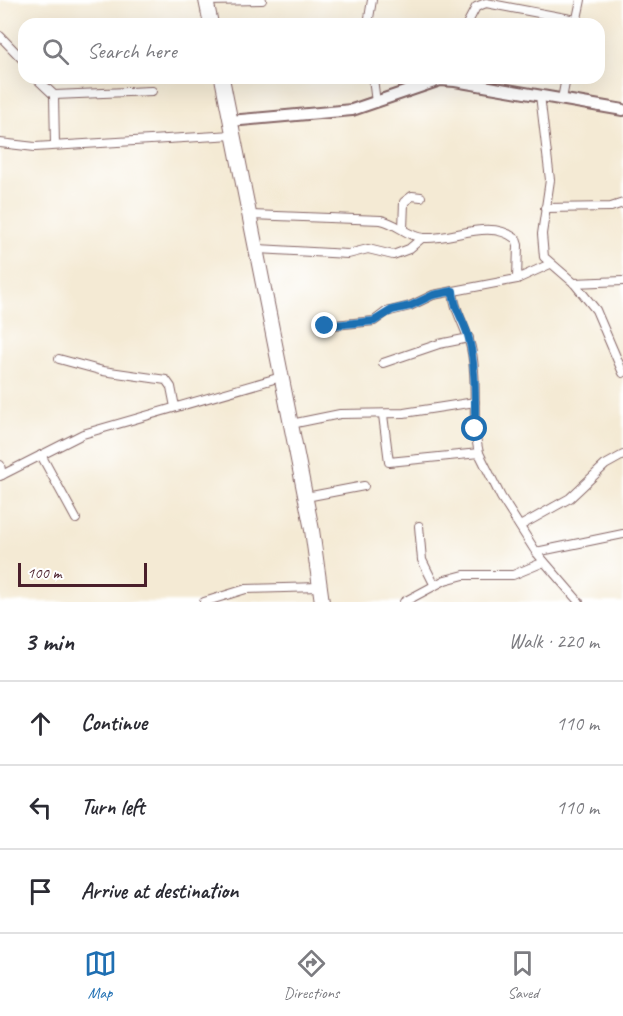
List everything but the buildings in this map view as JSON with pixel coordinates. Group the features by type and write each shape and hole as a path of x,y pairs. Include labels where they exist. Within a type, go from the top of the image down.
{"highway":[{"path":"206,1 210,18"},
{"path":"223,84 306,497 322,602"}],"street":[{"path":"206,1 262,0"},
{"path":"369,18 372,0"},
{"path":"577,18 581,0"},
{"path":"470,18 476,8 486,3 557,18"},
{"path":"0,36 18,55"},
{"path":"43,84 54,94 152,91"},
{"path":"374,84 376,102"},
{"path":"0,143 55,145 232,128 352,110 427,84"},
{"path":"472,84 623,110"},
{"path":"562,99 565,84"},
{"path":"54,94 55,145"},
{"path":"540,95 550,180 545,208 543,251 550,264 574,283 596,310 623,373"},
{"path":"403,229 404,202 412,196 421,196"},
{"path":"545,208 611,207 623,203"},
{"path":"251,215 381,220 422,238"},
{"path":"258,249 348,254 368,249 393,255 409,249 422,238 467,230 510,235 518,245 517,279"},
{"path":"325,326 374,321 392,310 410,306 433,295 517,279 550,264"},
{"path":"574,283 623,281"},
{"path":"453,291 455,307 469,338 474,370 479,453 501,497 536,552 579,602"},
{"path":"383,363 439,344 469,338"},
{"path":"59,359 103,371 166,380 171,387 175,407"},
{"path":"0,465 1,475 82,434 281,377"},
{"path":"291,424 340,414 383,415 475,402"},
{"path":"383,415 389,462 479,453"},
{"path":"41,455 76,519"},
{"path":"520,526 570,498 605,465 623,455"},
{"path":"306,497 364,486"},
{"path":"419,526 422,560 434,584"},
{"path":"536,552 623,534"},
{"path":"408,601 434,584 464,575 513,575 544,562"},
{"path":"204,602 246,589 320,586"}],"route":[{"path":"325,326 374,321 380,319 386,312 410,306 433,295 453,291 455,307 469,336 472,354 475,429"}]}
